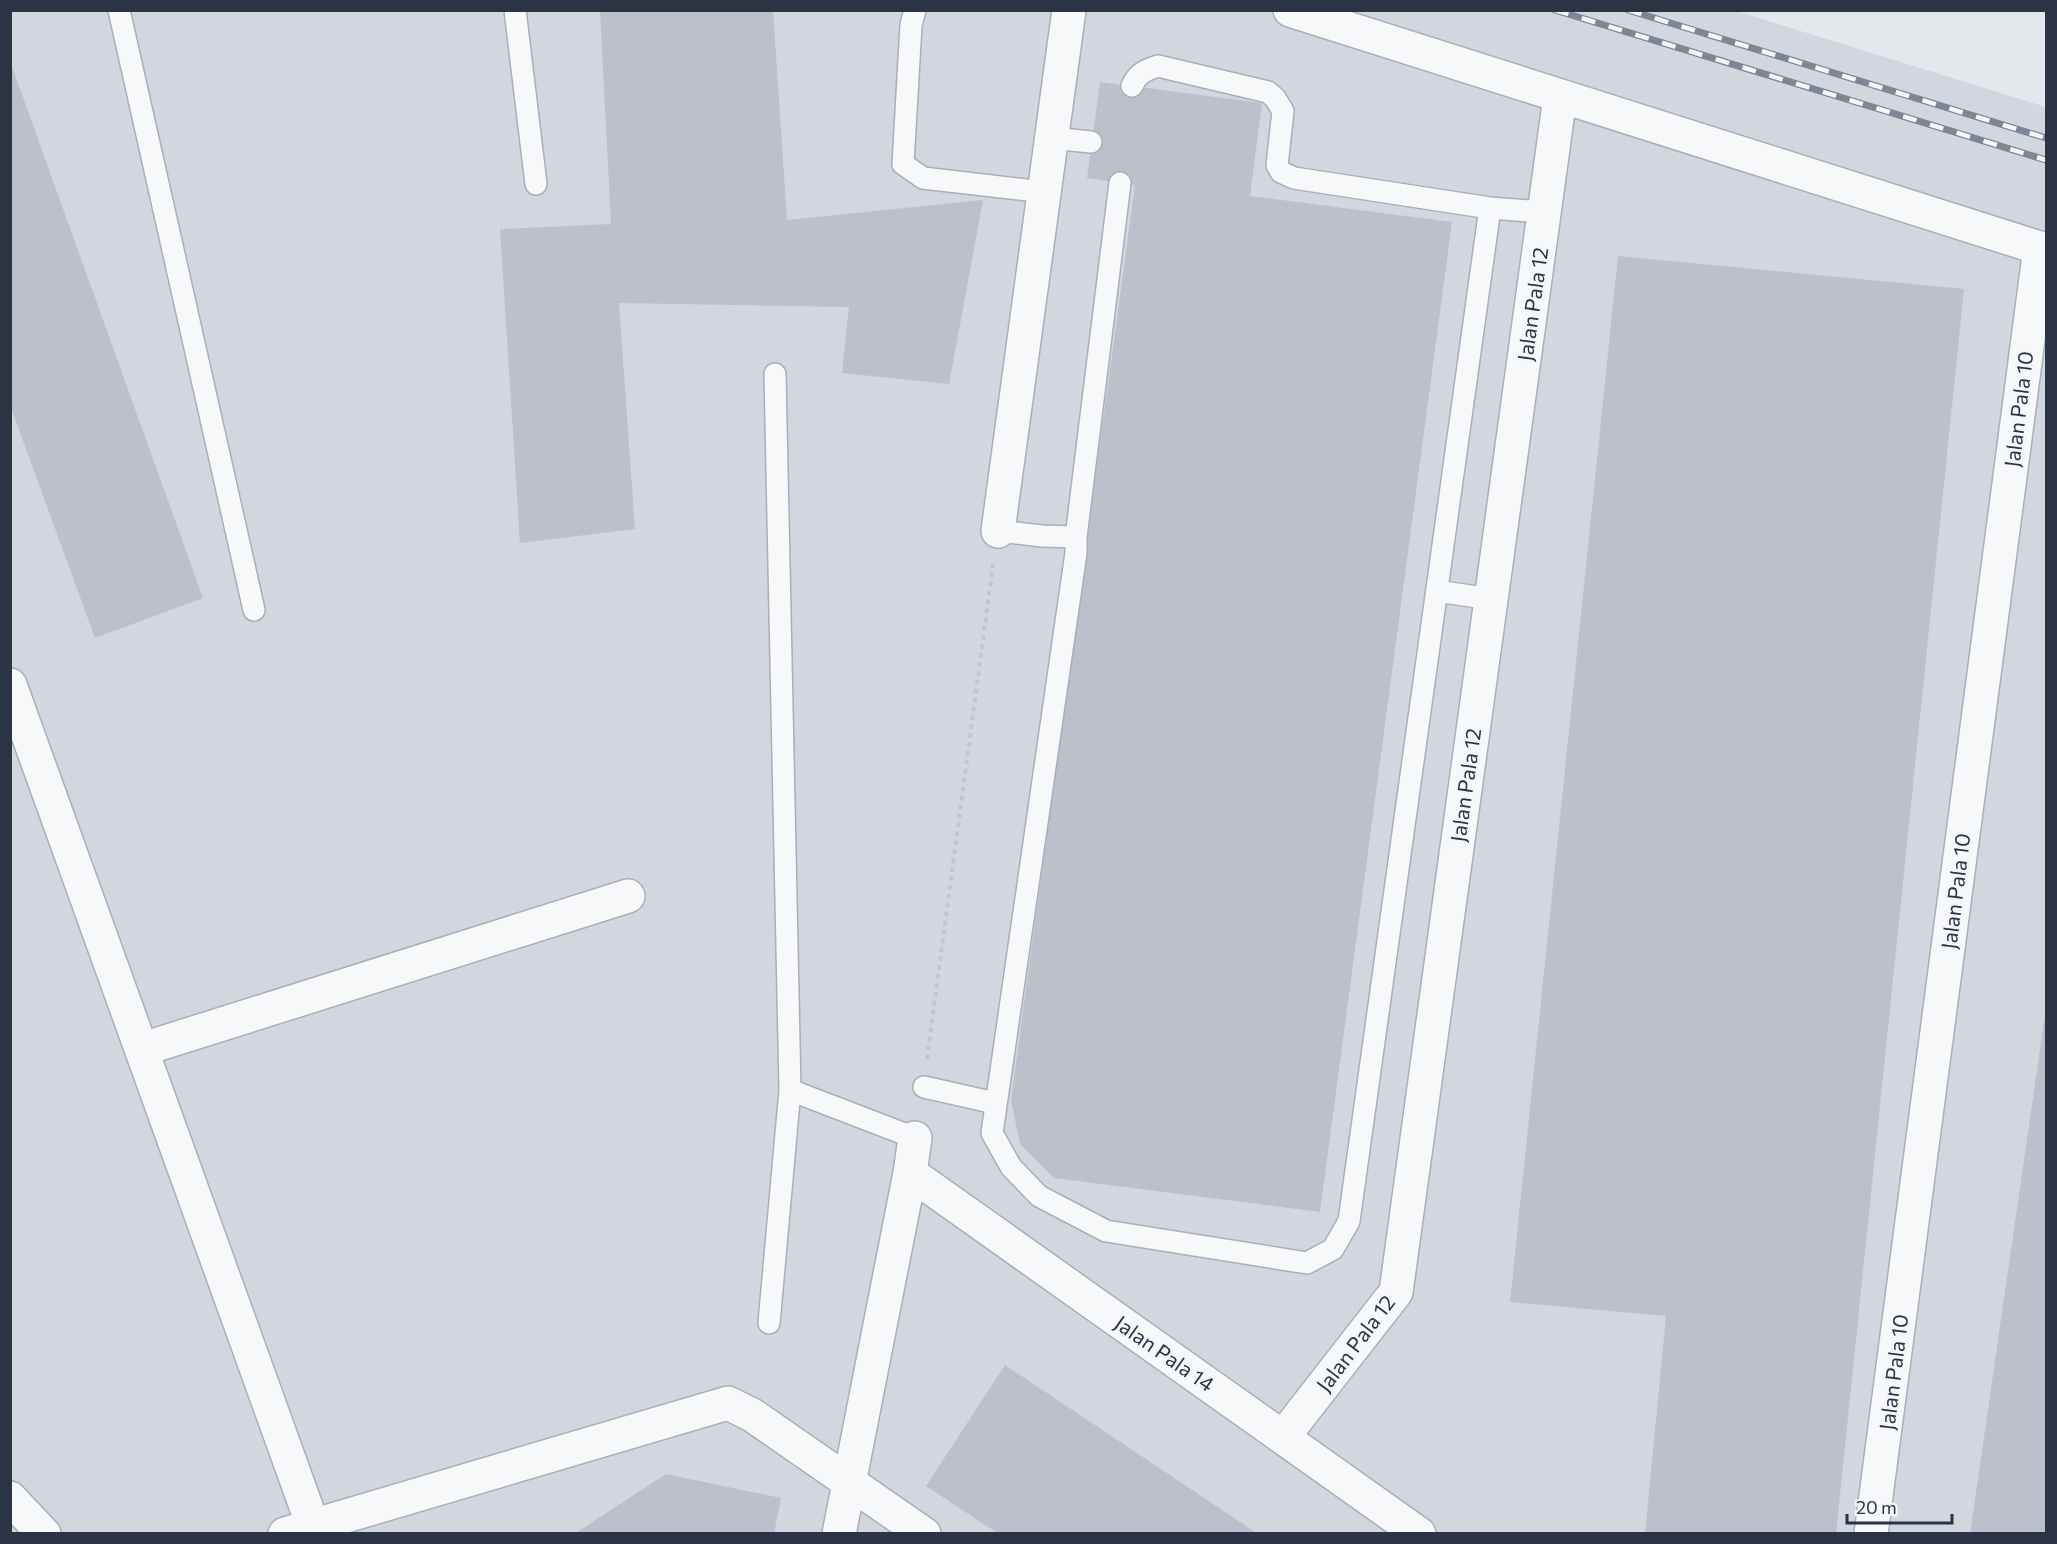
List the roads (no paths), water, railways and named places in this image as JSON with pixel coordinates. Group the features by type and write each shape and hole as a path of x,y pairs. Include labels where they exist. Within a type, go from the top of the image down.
{"street":[{"path":"998,531 1069,10"},
{"path":"1290,10 2043,249"},
{"name":"Jalan Pala 12","path":"1283,1437 1396,1292 1560,97"},
{"name":"Jalan Pala 10","path":"1871,1533 2043,249"},
{"path":"10,685 143,1049 305,1530 728,1403 752,1415 924,1533"},
{"path":"143,1049 628,896"},
{"path":"839,1533 915,1138"},
{"name":"Jalan Pala 14","path":"910,1173 1419,1533"},
{"path":"10,1498 44,1533"}],"lane":[{"path":"119,10 254,610"},
{"path":"515,10 536,184"},
{"path":"915,10 911,25 903,164 923,178 1044,192"},
{"path":"1132,86 1136,76 1147,69 1158,66 1268,92 1283,111 1277,165 1281,172 1294,178 1490,208 1544,212"},
{"path":"1051,138 1091,142"},
{"path":"1120,183 1076,537 1077,553 992,1133 1011,1167 1039,1196 1106,1231 1307,1263 1333,1249 1349,1221 1490,208"},
{"path":"769,1323 790,1090 775,374"},
{"path":"998,531 1042,537 1076,537"},
{"path":"1437,591 1491,599"},
{"path":"924,1087 995,1103"},
{"path":"790,1090 915,1138"}],"railway":[{"path":"1555,10 2046,160"},
{"path":"1628,10 2046,138"}]}
